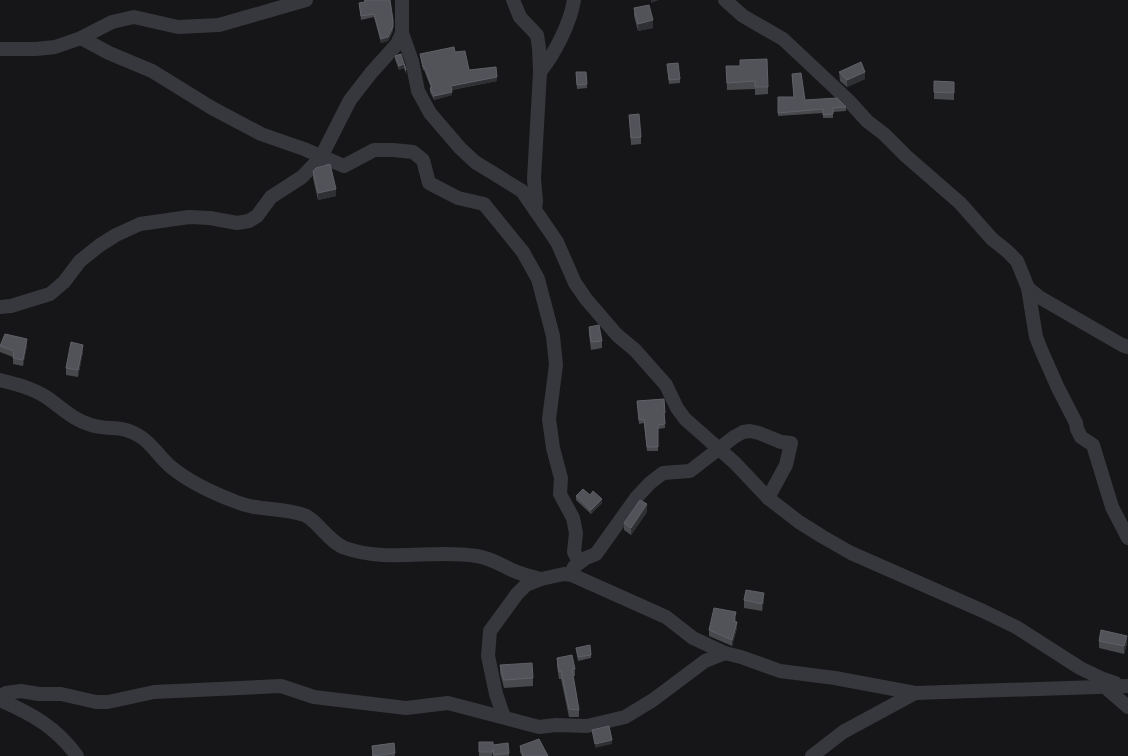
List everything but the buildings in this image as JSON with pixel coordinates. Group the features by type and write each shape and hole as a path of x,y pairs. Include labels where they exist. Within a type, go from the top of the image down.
{"street":[{"path":"0,49 55,47 81,38 122,19 146,19 156,24 178,27 212,26 306,0"},
{"path":"402,0 402,33 412,61 418,91 430,113 460,148 475,162 522,192 556,242 575,283 586,299 617,335 635,350 666,386 685,419 720,449 768,498 799,522 851,553 983,611 1016,627 1080,668 1103,679 1128,686"},
{"path":"513,0 520,17 536,35 539,48 540,72 535,210"},
{"path":"540,72 552,57 572,11 574,0"},
{"path":"725,0 743,16 783,39 849,101 867,121 960,203 992,239 1017,261 1028,288 1035,330 1042,352 1076,422 1077,429 1081,436 1093,445 1112,507 1128,538"},
{"path":"0,307 11,306 50,294 64,282 80,261 100,245 140,224 189,217 210,218 237,223 249,221 257,216 271,198 302,177 321,157 350,100 397,44 402,33"},
{"path":"81,38 109,53 152,71 212,108 261,134 344,166 374,150 413,152 423,160 430,183 458,198 484,204 523,252 540,286 553,336 556,372 549,419 553,448 561,478 560,494 572,518 576,533 574,552 576,569"},
{"path":"1028,288 1039,297 1079,321 1128,347"},
{"path":"0,380 30,389 46,397 63,411 92,426 128,429 143,438 169,466 187,480 234,501 250,507 296,512 308,516 332,540 344,548 378,555 456,554 478,556 492,559 527,576 541,579"},
{"path":"504,717 496,694 488,656 490,631 517,594 526,585 576,569 596,554 636,498 650,483 664,473 690,471 734,437 750,431 781,442 791,443 786,465 768,498"},
{"path":"576,569 666,617 693,638 725,654 741,657 780,671 836,678 915,693 1128,686"},
{"path":"0,698 21,691 40,694 61,694 96,702 108,702 154,692 281,686 314,697 406,708 448,703 539,727 556,725 586,726 624,717 653,700 705,661 725,654"},
{"path":"1105,687 1128,707"},
{"path":"812,756 843,732 915,693"},
{"path":"0,698 46,722 77,756"}]}
